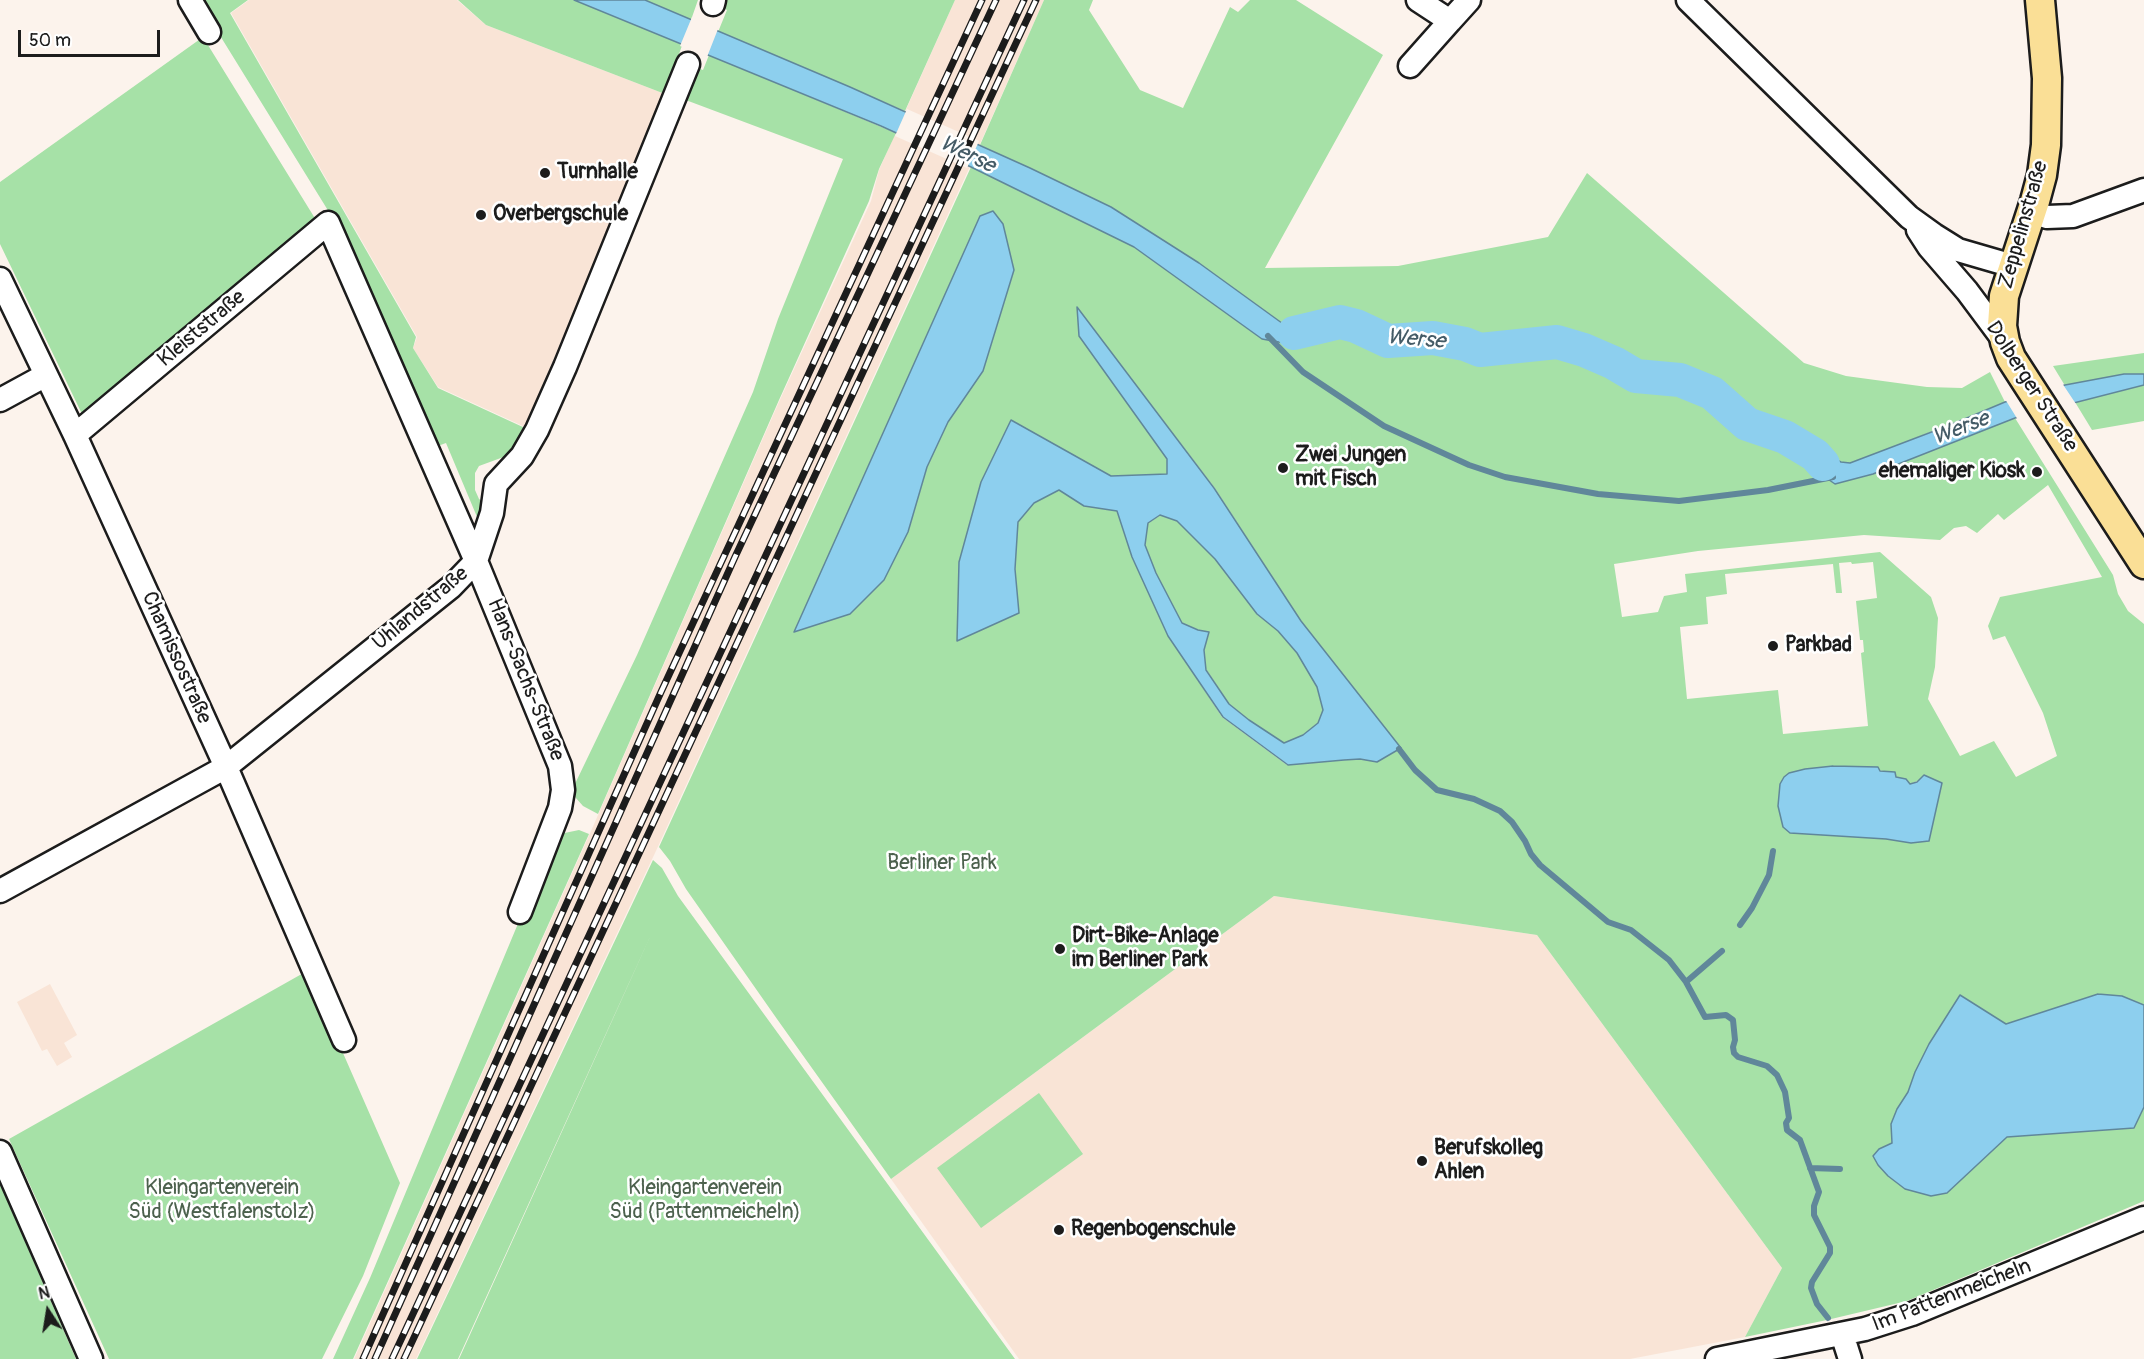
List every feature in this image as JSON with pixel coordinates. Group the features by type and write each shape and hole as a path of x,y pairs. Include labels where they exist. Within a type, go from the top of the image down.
{"main road":[{"name":"Zeppelinstraße","path":"2005,342 2002,311 2004,296 2042,175 2047,115 2045,48 2040,0"},
{"name":"Dolberger Straße","path":"2005,342 2011,358 2144,564"}],"street":[{"path":"190,0 209,32"},
{"path":"1418,0 1450,21"},
{"path":"1410,66 1469,0"},
{"name":"Dolberger Straße","path":"1688,0 1909,217 1958,250 2013,266"},
{"name":"Uhlandstraße","path":"0,891 226,767 451,587 476,561 492,513 496,484 522,456 537,429 565,367 688,64"},
{"path":"2031,212 2047,217 2073,216 2144,190"},
{"name":"Dolberger Straße","path":"1909,217 1929,247 1967,291 2005,342"},
{"name":"Hans-Sachs-Straße","path":"328,223 476,561 560,766 563,790 560,808 520,912"},
{"name":"Kleiststraße","path":"75,435 328,223"},
{"name":"Chamissostraße","path":"0,279 75,435 226,767 344,1040"},
{"path":"0,400 46,375"},
{"path":"1,1155 91,1359"},
{"name":"Im Pattenmeicheln","path":"1717,1359 1842,1334 1912,1314 2144,1218"},
{"path":"1842,1334 1850,1359"}],"shaded area":[{"name":"Overbergschule","path":"249,0 457,0 486,25 665,94 525,427 438,387 413,348 417,337 231,13"},
{"path":"955,0 1044,0 655,853 416,1359 354,1359 591,831 778,404 871,201 879,170"},
{"name":"Berufskolleg Ahlen","path":"1274,896 1537,935 1782,1268 1745,1337 1630,1359 1019,1359 891,1179"},
{"path":"50,984 77,1035 64,1043 72,1057 57,1066 47,1049 42,1051 17,1002"}],"green space":[{"path":"198,0 248,0 230,13 416,337 413,348 438,388 525,428 514,451 479,466 475,473 475,490 479,499 485,503 480,524 446,443 435,447 337,225"},
{"path":"458,0 698,0 665,94 486,25"},
{"path":"723,0 955,0 905,111 718,32 727,10 721,7"},
{"name":"Berliner Park","path":"1044,0 1093,0 1089,10 1140,90 1183,108 1230,7 1238,12 1250,0 1296,0 1383,55 1265,268 1398,266 1548,237 1587,173 1804,363 1846,376 1927,387 1962,388 1990,372 2005,402 1863,459 1850,463 1841,462 1817,450 1786,439 1819,473 1835,484 1873,474 2015,418 2113,575 2118,594 2128,611 2144,624 2144,1005 2122,996 2050,1010 2006,1024 1915,1072 1908,1092 1891,1124 1892,1143 1879,1149 1878,1165 1905,1189 1931,1196 1947,1193 2007,1137 2134,1128 2144,1107 2144,1201 1907,1301 1745,1337 1782,1268 1537,935 1274,896 891,1179 686,889 659,847 971,167 1134,247 1262,339 1337,322 1286,326 1199,263 1111,207 980,145","holes":["980,216 983,371 948,422 927,467 908,532 794,632","1077,308 1214,487 1301,621 1377,762 1360,759 1287,765 1222,717 1168,635 1132,557 1117,510 1084,506 1059,489 1034,503 1018,522 1015,569 1019,613 981,482 1011,420 1111,476 1167,474 1167,459 1079,336","2048,485 2102,577 2000,597 1988,626 1993,640 2005,636 2043,713 2057,756 2016,777 1994,741 1960,756 1928,699 1935,667 1938,618 1931,597 1880,552 1685,574 1687,592 1664,596 1658,612 1622,617 1614,564 1698,551 1864,535 1940,540 1954,528 1966,526 1977,533 1998,514 2004,520","1873,562 1877,598 1856,601 1860,640 1863,640 1864,652 1861,653 1868,726 1783,734 1778,690 1687,699 1680,627 1708,624 1706,597 1727,594 1725,574 1833,564 1836,593 1842,593 1839,563","1833,766 1895,772 1896,777 1910,784 1922,779 1911,843 1887,839 1791,833 1789,773"]},
{"path":"203,37 316,220 82,414 0,244 0,182"},
{"path":"709,55 896,133 879,169 869,201 779,400 598,814 583,806 575,797 573,788 637,655 753,392 778,319 843,159 683,99 697,68 703,70"},
{"path":"2144,353 2144,421 2092,430 2053,366"},
{"path":"1161,515 1177,521 1215,559 1257,614 1278,631 1297,653 1317,687 1323,710 1319,722 1303,735 1284,743 1249,720 1229,704 1206,669 1204,650 1198,630 1182,623 1156,573 1145,545 1148,523"},
{"path":"579,830 589,834 353,1359 333,1359 370,1278 555,835"},
{"name":"Kleingartenverein Süd (Pattenmeicheln)","path":"653,860 662,868 678,896 1015,1359 459,1359 654,928 458,1359 417,1359"},
{"name":"Kleingartenverein Süd (Westfalenstolz)","path":"307,971 400,1183 363,1276 322,1359 109,1359 9,1139"},
{"path":"1039,1093 1083,1154 981,1228 937,1168"},
{"path":"0,1184 76,1359 0,1359"}],"water":[{"path":"574,0 645,0 850,87 1111,207 1199,263 1286,326 1340,322 1307,339 1290,344 1262,339 1134,247 971,167 881,126"},
{"path":"993,211 1003,224 1014,270 983,371 948,422 927,467 908,532 884,580 850,614 794,632 980,216"},
{"path":"1077,307 1214,488 1301,621 1401,748 1377,762 1360,759 1288,765 1223,717 1168,636 1132,557 1117,511 1084,506 1059,490 1034,503 1018,522 1015,569 1019,613 957,641 959,562 981,482 1011,420 1111,476 1167,474 1167,459 1079,336","holes":["1160,515 1177,521 1215,559 1257,614 1278,631 1297,653 1317,687 1323,710 1318,723 1303,735 1284,743 1249,720 1229,704 1206,670 1204,650 1209,632 1182,623 1156,573 1145,545 1148,523"]},
{"path":"2124,374 2144,374 2144,385 2015,418 1873,474 1835,484 1819,473 1785,437 1841,462 1850,463 2005,402 2065,385"},
{"path":"1833,766 1878,767 1880,771 1895,772 1896,777 1906,779 1910,784 1917,782 1924,775 1942,783 1929,841 1911,843 1886,839 1790,833 1783,827 1778,806 1780,784 1784,777 1789,773 1805,769"},
{"path":"2098,994 2122,996 2144,1005 2144,1107 2134,1128 2007,1137 1947,1193 1931,1196 1905,1189 1878,1165 1873,1156 1879,1149 1892,1143 1891,1124 1897,1109 1908,1092 1929,1044 1960,995 2006,1024"}],"pier":[{"path":"692,17 718,29 707,57 680,46"},
{"path":"907,109 979,141 967,168 895,136"},
{"path":"2062,383 2076,404 2018,420 2005,399"}],"waterway":[{"name":"Werse","path":"1294,333 1340,322 1356,326 1388,341 1433,338 1465,344 1480,350 1557,342 1584,350 1636,376 1680,380 1712,393 1747,424 1785,437 1815,455 1823,464"},
{"path":"1268,336 1303,372 1384,426 1469,465 1505,477 1598,494 1679,501 1768,490 1833,477"},
{"path":"1399,749 1415,770 1437,790 1474,799 1500,811 1512,822 1540,865 1608,922 1631,930 1669,960 1686,982 1705,1017 1726,1015 1733,1020 1735,1040 1733,1047 1738,1057 1767,1066 1777,1075 1785,1092 1789,1118 1786,1123 1787,1130 1800,1140 1819,1192 1814,1206 1814,1215 1830,1247 1830,1253 1812,1282 1811,1288 1817,1304 1828,1318"},
{"path":"1740,925 1752,908 1769,875 1773,851"},
{"path":"1686,982 1722,951"},
{"path":"1810,1168 1840,1169"}],"railway":[{"path":"363,1359 661,692 982,0"},
{"path":"375,1359 735,557 996,0"},
{"path":"392,1359 1024,0"},
{"path":"404,1359 1036,0"}],"place":[{"name":"Turnhalle","path":"545,173"},
{"name":"Overbergschule","path":"481,215"},
{"name":"Zwei Jungen mit Fisch","path":"1283,468"},
{"name":"ehemaliger Kiosk","path":"2037,472"},
{"name":"Parkbad","path":"1773,646"},
{"name":"Dirt-Bike-Anlage im Berliner Park","path":"1060,949"},
{"name":"Berufskolleg Ahlen","path":"1422,1161"},
{"name":"Regenbogenschule","path":"1059,1230"}]}
